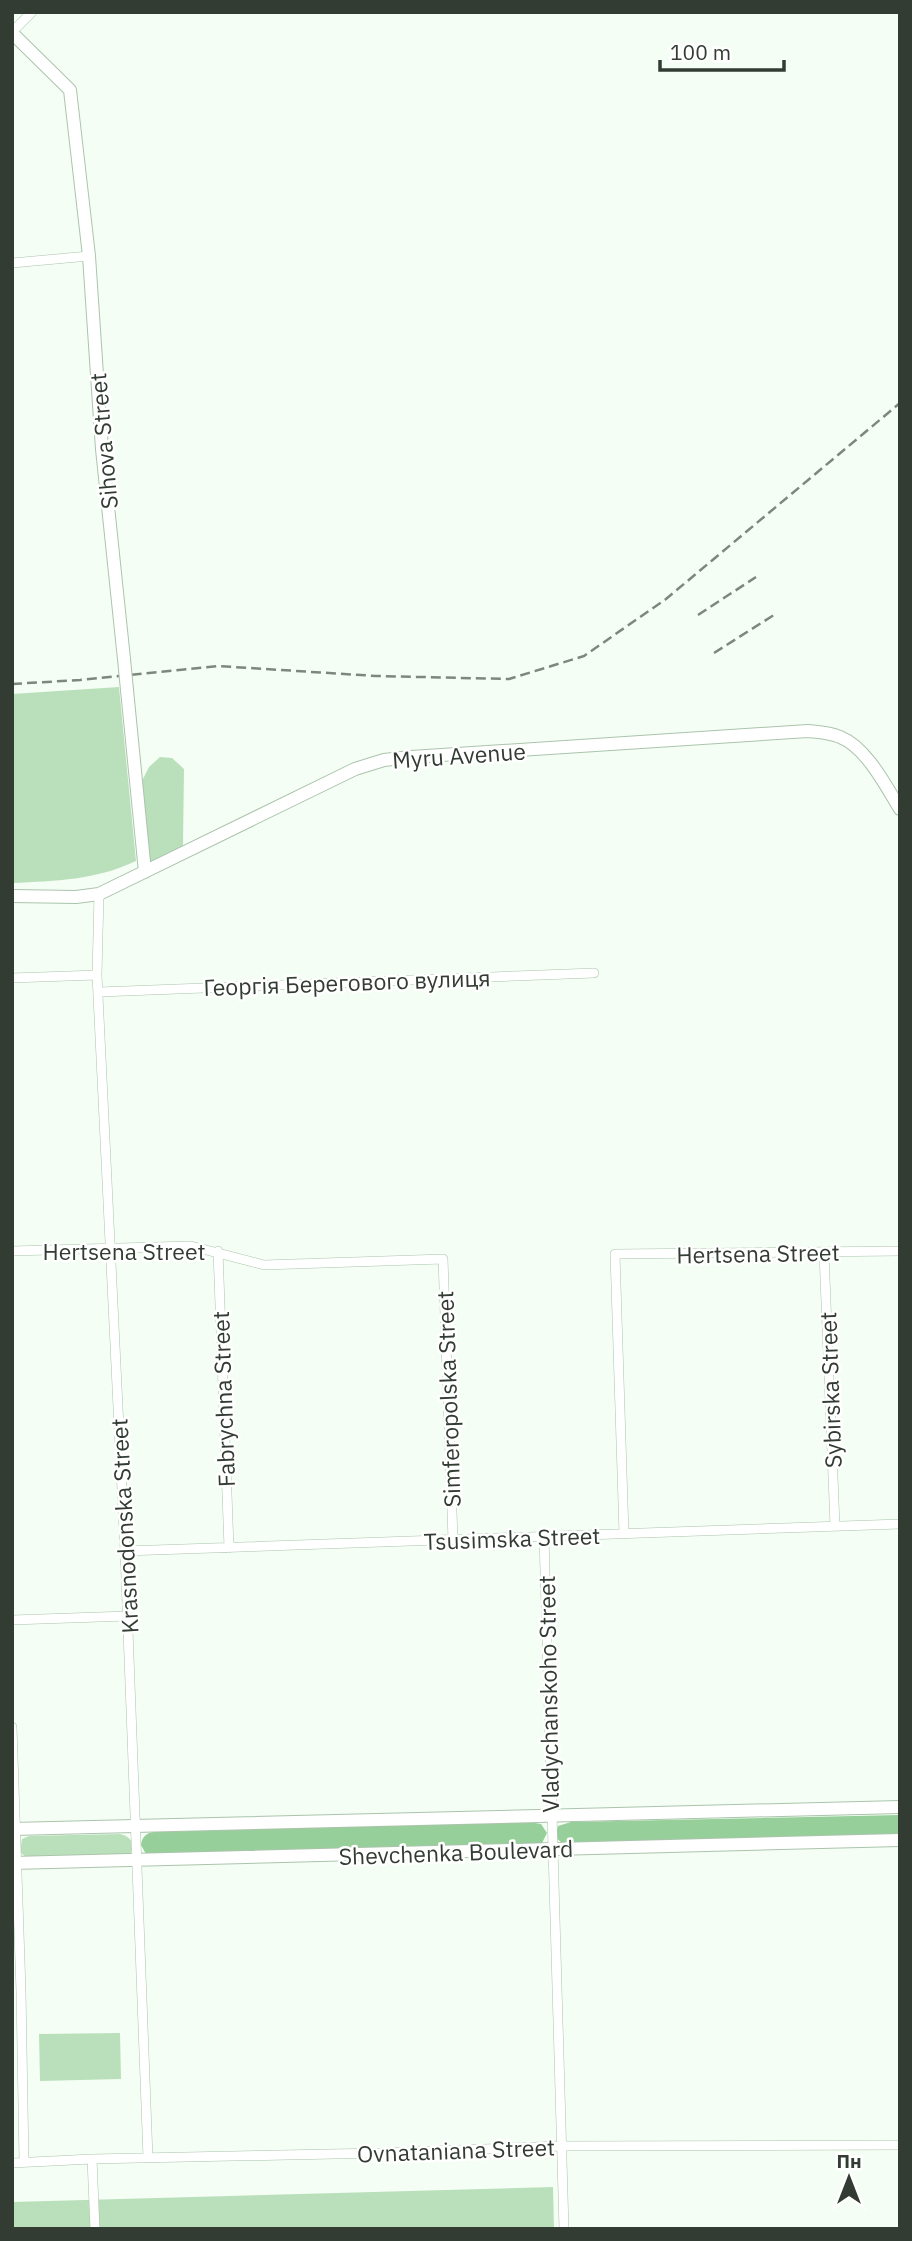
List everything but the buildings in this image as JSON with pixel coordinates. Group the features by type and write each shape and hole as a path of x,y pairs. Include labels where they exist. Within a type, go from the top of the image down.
{"main road":[{"name":"Sihova Street","path":"12,33 70,90 89,256 102,449 145,872"},
{"name":"Myru Avenue","path":"12,896 76,897 99,894 355,769 384,760 411,757 807,731 826,732 843,738 857,749 876,771 900,808"},
{"name":"Shevchenka Boulevard","path":"14,1829 900,1807"},
{"name":"Shevchenka Boulevard","path":"15,1863 900,1840"}],"street":[{"path":"12,33 32,12"},
{"path":"12,263 89,256"},
{"name":"Krasnodonska Street","path":"99,894 97,975 128,1616 148,2158"},
{"name":"Георгія Берегового вулиця","path":"99,992 594,973"},
{"path":"12,978 97,975"},
{"name":"Hertsena Street","path":"12,1251 191,1246 264,1265 443,1259"},
{"name":"Fabrychna Street","path":"218,1251 229,1548"},
{"name":"Hertsena Street","path":"624,1534 615,1254 900,1251"},
{"name":"Sybirska Street","path":"824,1253 835,1527"},
{"name":"Simferopolska Street","path":"443,1259 453,1540"},
{"name":"Tsusimska Street","path":"125,1551 900,1524"},
{"name":"Vladychanskoho Street","path":"544,1536 564,2229"},
{"path":"12,1620 128,1616"},
{"path":"12,1727 24,2162"},
{"name":"Ovnataniana Street","path":"12,2163 92,2158 561,2146 900,2145"},
{"path":"92,2158 95,2229"}],"green space":[{"path":"119,687 136,861 91,876 12,883 12,694"},
{"path":"160,757 172,758 184,769 183,845 175,854 153,863 144,858 137,791 149,767"},
{"path":"900,1815 900,1837 562,1843 555,1837 558,1826 571,1822"},
{"path":"529,1822 541,1824 547,1833 542,1843 536,1846 146,1854 141,1845 145,1836 154,1832"},
{"path":"120,1834 132,1842 128,1856 27,1858 20,1852 22,1839 29,1836"},
{"path":"120,2033 121,2079 40,2081 39,2034"},
{"path":"553,2187 554,2229 12,2229 12,2202"}],"railway":[{"path":"12,684 218,666 376,676 509,679 584,656 666,599 900,403"},
{"path":"698,615 756,577"},
{"path":"714,653 777,613"}]}
